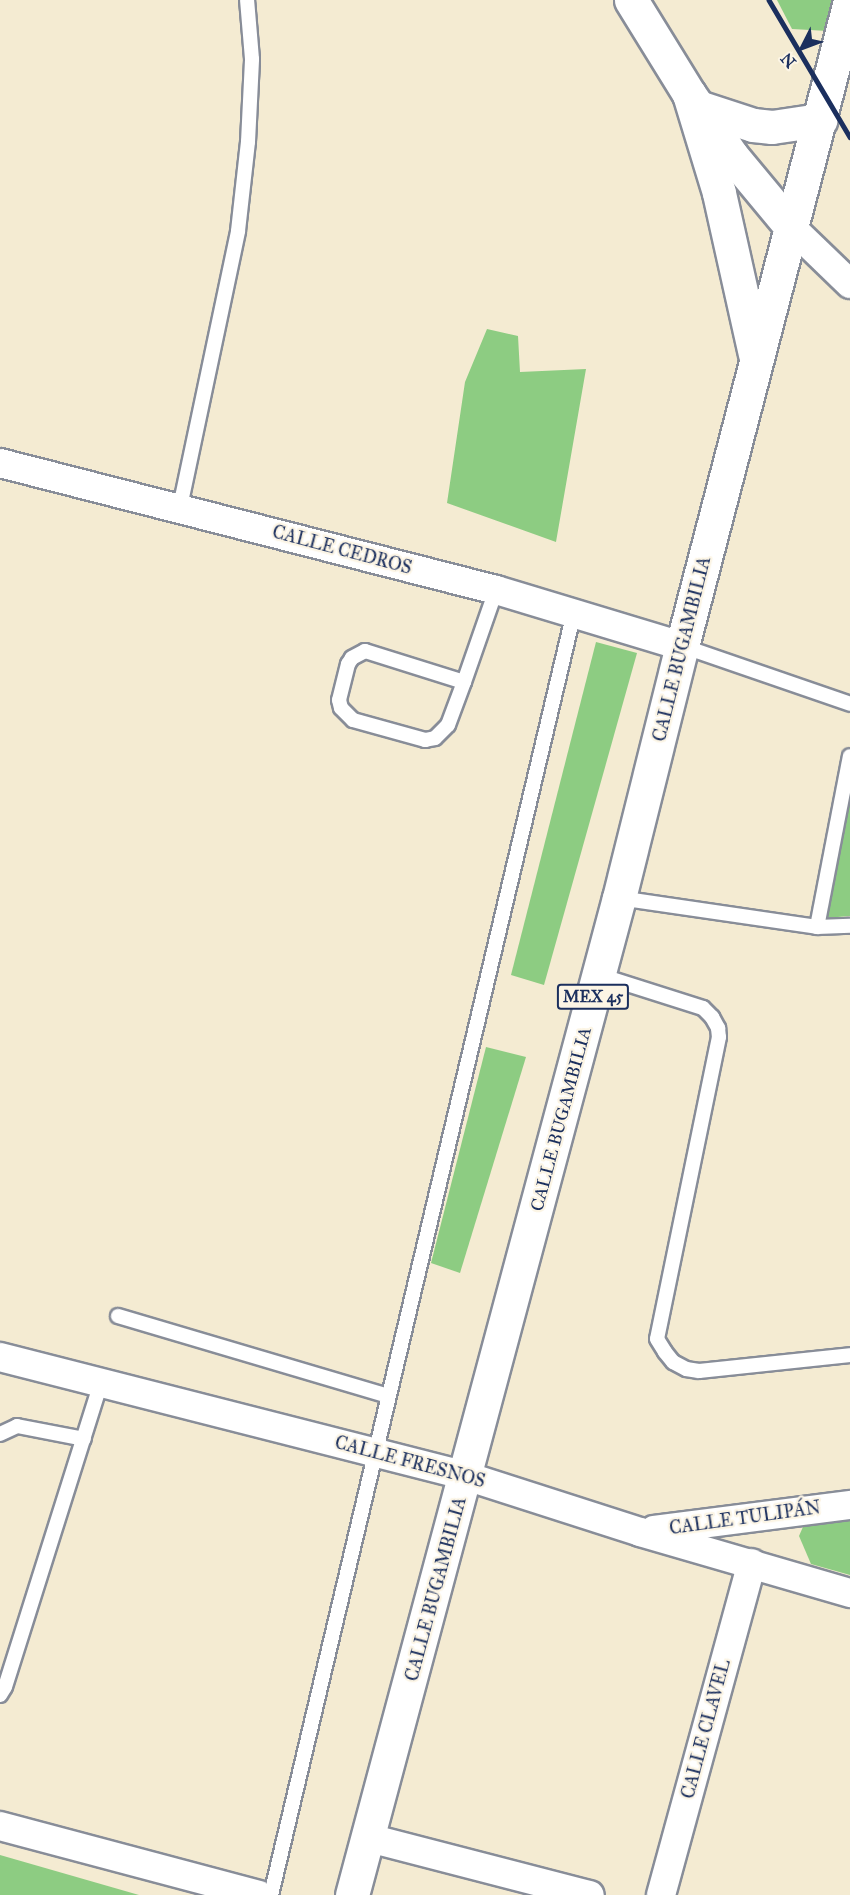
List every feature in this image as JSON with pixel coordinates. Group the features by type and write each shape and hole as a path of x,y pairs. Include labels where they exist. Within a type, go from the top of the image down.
{"main road":[{"path":"631,0 732,156 791,227"},
{"name":"MEX 45","path":"823,109 850,5"},
{"path":"694,100 732,120 772,128 823,109"},
{"path":"694,100 721,202 757,360"},
{"name":"CALLE BUGAMBILIA","path":"352,1895 620,898 682,646 823,109"}],"street":[{"path":"791,227 850,284"},
{"name":"CALLE CEDROS","path":"0,463 180,507 496,590 682,646"},
{"name":"CALLE FRESNOS","path":"0,1357 466,1476 640,1532 850,1593"},
{"name":"CALLE TULIPÁN","path":"640,1532 850,1504"},
{"name":"CALLE CLAVEL","path":"661,1895 752,1563"},
{"path":"0,1826 259,1895"},
{"path":"369,1838 590,1895"}],"lane":[{"path":"180,507 238,231 248,142 252,59 247,0"},
{"path":"464,682 364,651 352,658 348,664 339,700 341,708 353,720 425,740 435,738 448,724 464,682 496,590"},
{"path":"271,1895 574,612"},
{"path":"682,646 850,704"},
{"path":"817,927 850,756"},
{"path":"620,898 817,927 850,926"},
{"path":"599,975 703,1008 718,1028 719,1037 657,1339 665,1352 672,1362 686,1369 699,1371 850,1355"},
{"path":"118,1316 387,1396"},
{"path":"0,1695 5,1686 101,1383"},
{"path":"0,1434 16,1426 84,1439"}],"green space":[{"path":"777,0 834,0 828,31 792,29"},
{"path":"487,329 518,336 520,372 586,369 556,542 447,503 465,382"},
{"path":"596,642 637,653 544,985 511,975"},
{"path":"850,790 850,916 826,918"},
{"path":"486,1047 526,1057 460,1273 431,1263"},
{"path":"850,1515 850,1575 811,1564 799,1536 806,1520"},
{"path":"0,1855 139,1895 0,1895"}],"railway":[{"path":"769,0 850,137"}]}
